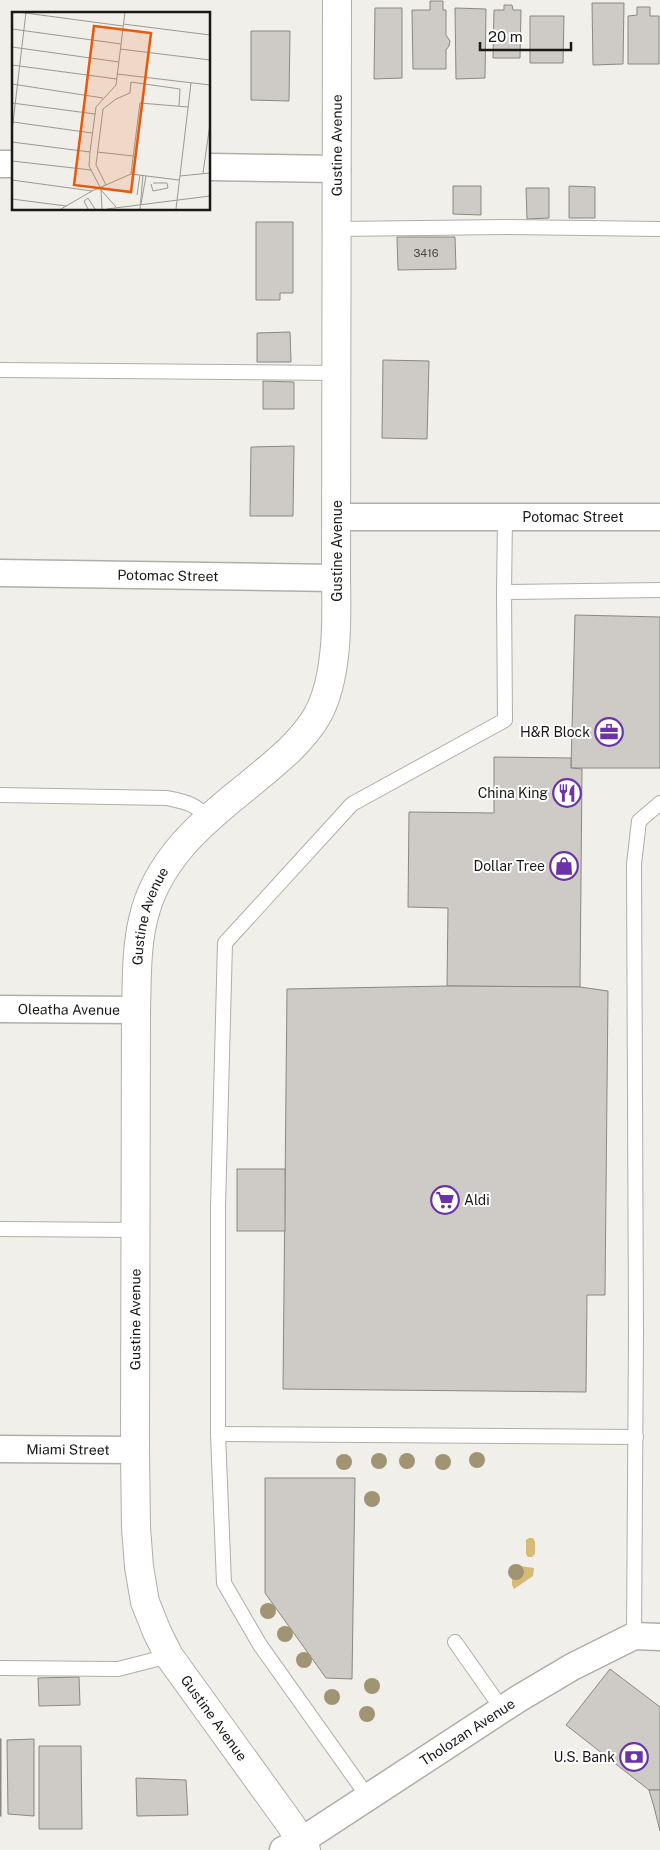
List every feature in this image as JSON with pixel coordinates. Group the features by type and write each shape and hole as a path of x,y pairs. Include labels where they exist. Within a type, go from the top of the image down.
{"street":[{"name":"Gustine Avenue","path":"297,1847 169,1656 145,1602 138,1568 135,1450 136,1010 138,953 143,919 151,897 168,863 190,834 296,743 317,715 328,686 337,618 337,0"},
{"path":"210,167 337,169"},
{"name":"Potomac Street","path":"336,517 660,517"},
{"name":"Potomac Street","path":"0,573 336,578"},
{"name":"Oleatha Avenue","path":"0,1009 136,1010"},
{"name":"Miami Street","path":"0,1449 135,1450"},
{"name":"Tholozan Avenue","path":"297,1847 502,1709 572,1667 634,1636 660,1637"}],"lane":[{"path":"337,229 506,227 660,229"},
{"path":"0,370 337,374"},
{"path":"368,1798 260,1645 224,1583 218,1434 218,1207 225,943 352,804 505,720 505,517"},
{"path":"504,592 660,590"},
{"path":"0,795 167,798 190,803 208,818"},
{"path":"634,1636 636,1437 634,864 639,821 660,803"},
{"path":"0,1229 136,1230"},
{"path":"218,1434 636,1437"},
{"path":"455,1642 502,1709"},
{"path":"0,1668 118,1669 169,1656"}],"shaded area":[{"path":"533,1538 535,1542 535,1554 532,1557 528,1557 526,1554 526,1540"},
{"path":"512,1565 534,1568 533,1576 514,1589 512,1585"}],"building":[{"path":"430,1 443,1 443,10 446,10 446,35 450,41 446,50 446,69 413,69 412,10 430,10"},
{"path":"592,3 624,3 623,64 593,65"},
{"path":"504,5 512,5 513,10 521,10 520,58 493,58 494,10 504,10"},
{"path":"637,7 650,7 650,16 659,16 659,64 628,64 628,16 637,15"},
{"path":"375,8 402,8 402,78 374,79"},
{"path":"455,8 486,9 485,78 456,79"},
{"path":"530,16 564,16 563,63 530,63"},
{"path":"251,31 290,31 289,101 251,100"},
{"path":"453,186 481,186 481,215 453,214"},
{"path":"569,186 595,187 595,218 569,218"},
{"path":"526,188 549,188 549,218 527,219"},
{"path":"256,222 293,222 293,293 280,293 280,300 256,300"},
{"path":"397,237 455,237 456,269 398,270"},
{"path":"290,332 291,362 257,362 257,333"},
{"path":"383,360 429,361 427,439 382,438"},
{"path":"263,381 294,382 294,409 263,409"},
{"path":"294,446 293,516 250,516 251,447"},
{"path":"575,615 660,617 660,768 571,768"},
{"path":"494,757 571,758 571,768 582,769 580,987 447,986 448,908 408,907 409,812 494,813"},
{"name":"Aldi","path":"447,986 580,987 608,991 605,1295 587,1295 586,1392 283,1389 287,989"},
{"path":"237,1169 285,1169 285,1231 237,1231"},
{"path":"265,1478 355,1478 352,1679 326,1678 265,1593"},
{"name":"U.S. Bank","path":"610,1669 660,1707 660,1790 649,1790 566,1725"},
{"path":"79,1677 80,1705 39,1706 38,1678"},
{"path":"1,1739 1,1816 0,1816"},
{"path":"34,1739 34,1816 8,1814 7,1740"},
{"path":"39,1746 81,1746 82,1829 39,1829"},
{"path":"136,1778 186,1780 188,1815 137,1816"},
{"path":"649,1790 660,1790 660,1831 654,1807"}],"place":[{"name":"H&R Block","path":"609,732"},
{"name":"China King","path":"567,793"},
{"name":"Dollar Tree","path":"564,866"},
{"name":"Aldi","path":"445,1200"},
{"name":"U.S. Bank","path":"634,1757"}]}
